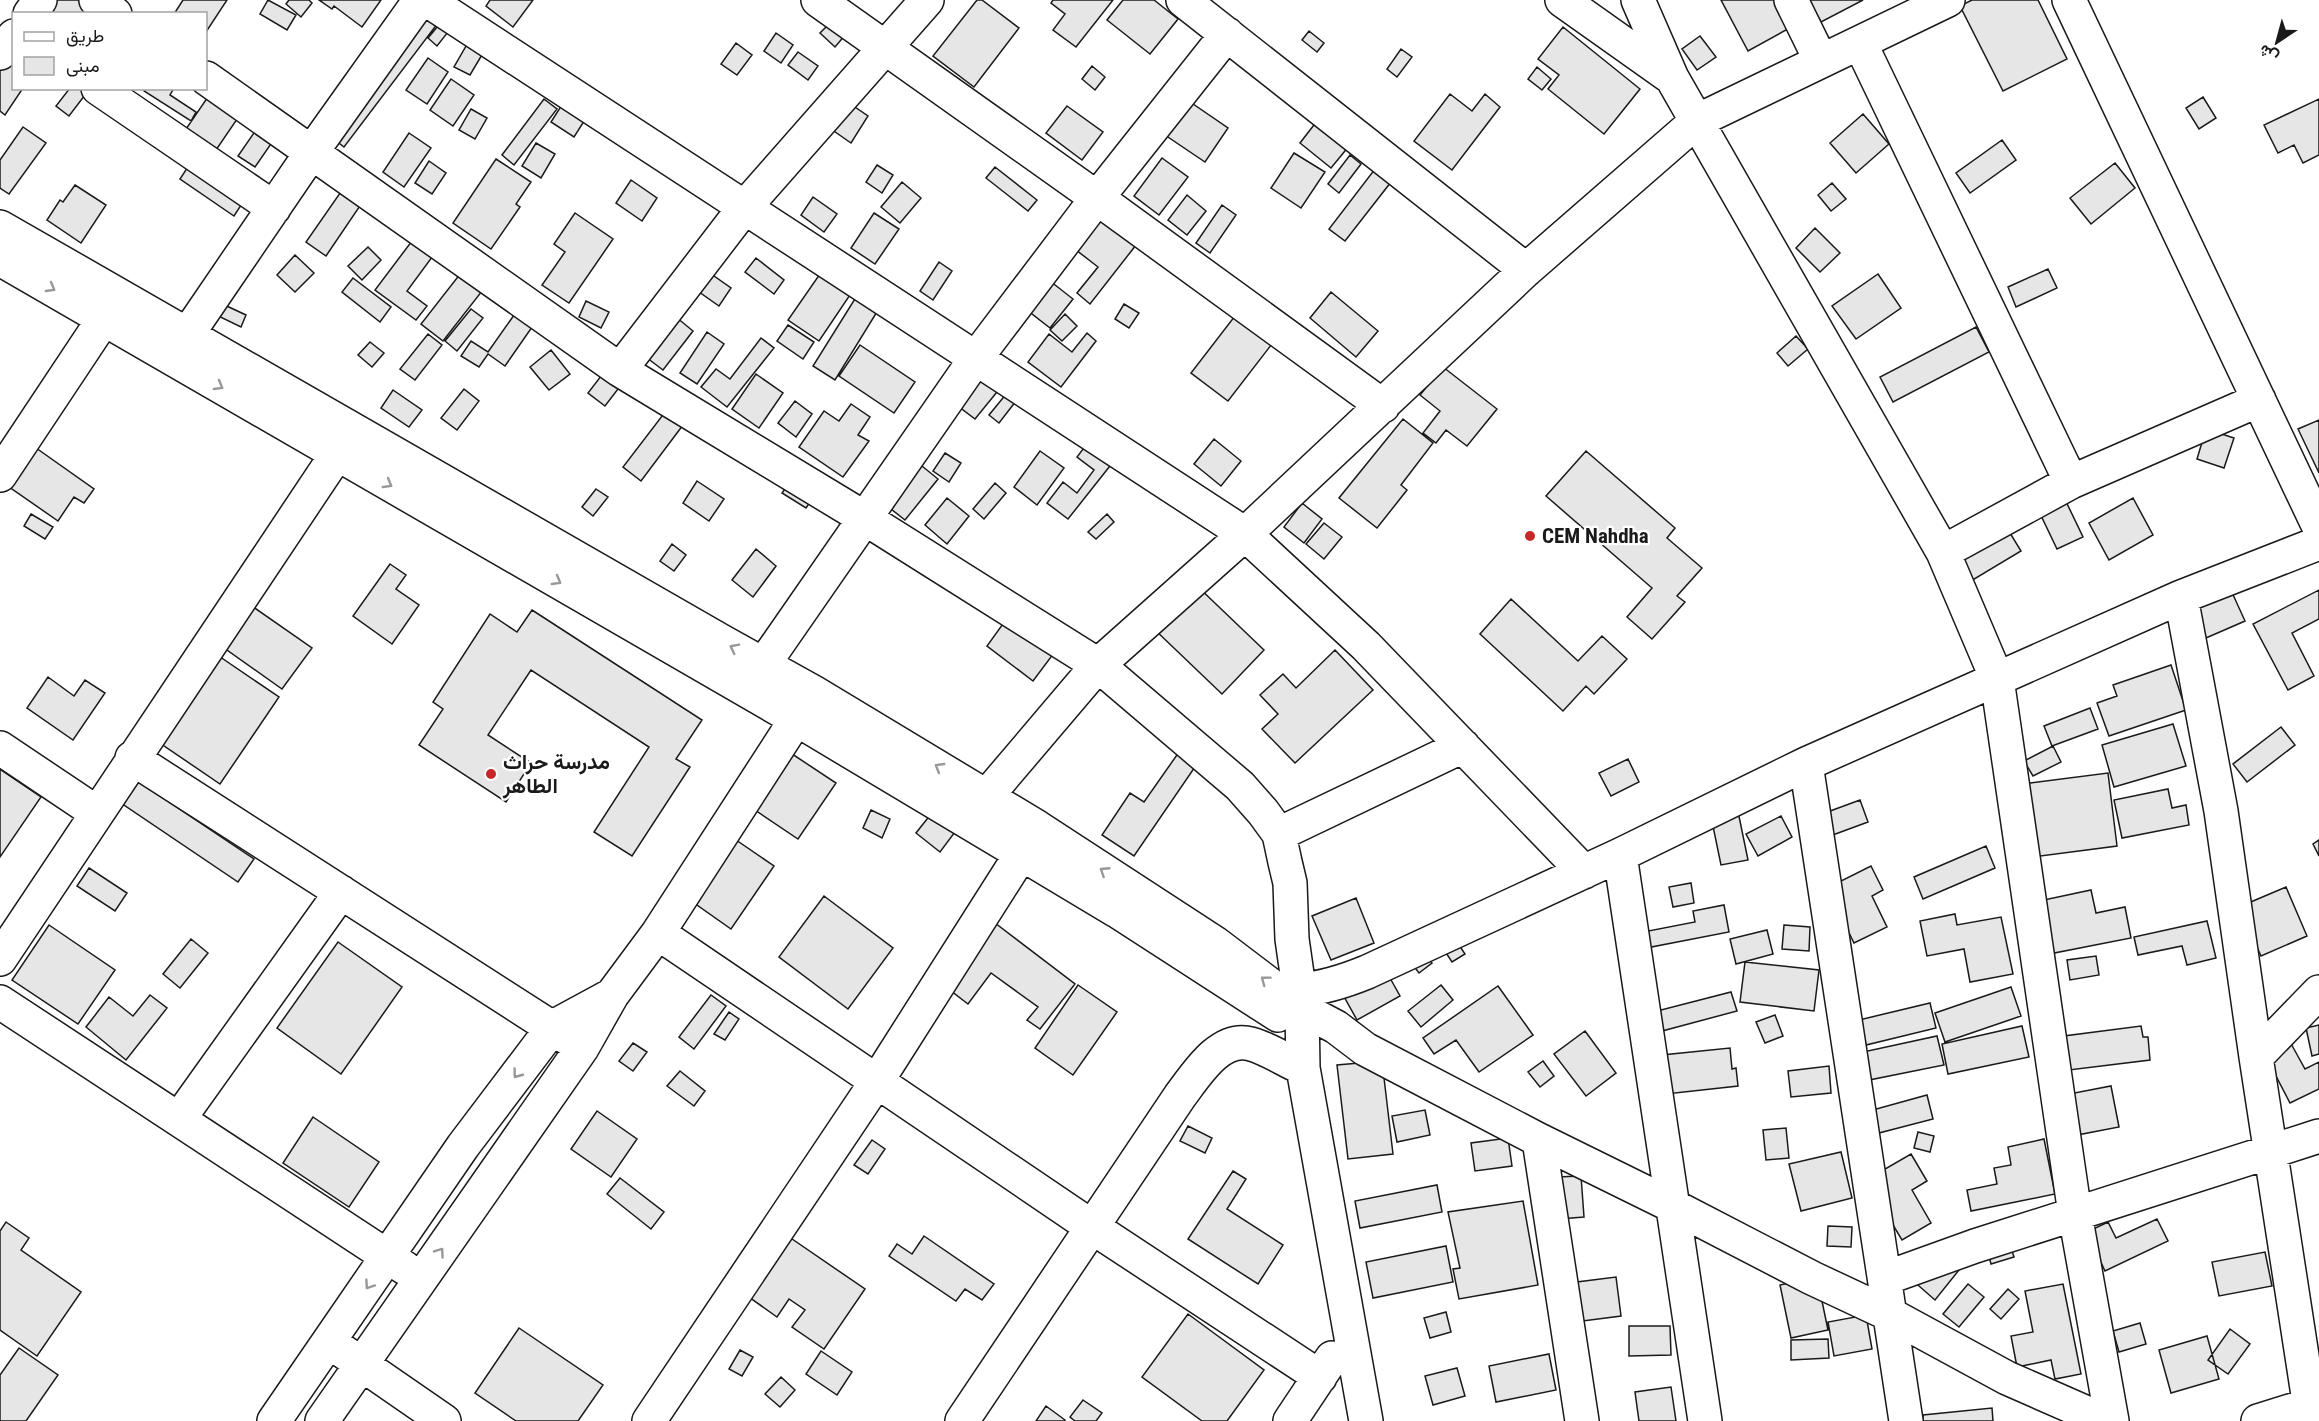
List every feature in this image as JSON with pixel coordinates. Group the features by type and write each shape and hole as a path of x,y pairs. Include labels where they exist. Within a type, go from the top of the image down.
{"street":[{"path":"96,0 112,12"},
{"path":"188,335 311,153 420,0"},
{"path":"428,0 1245,534 1366,646 1584,872"},
{"path":"818,0 1097,198 1383,406"},
{"path":"620,370 744,208 927,0"},
{"path":"1183,0 1526,270"},
{"path":"1562,0 1672,78"},
{"path":"1638,0 1672,78 1943,552 1997,678 2074,1214 2112,1421"},
{"path":"1791,0 1821,61"},
{"path":"966,822 1098,665 1245,534 1526,270 1697,121 1948,0"},
{"path":"2069,0 2319,526"},
{"path":"746,690 976,358 1097,198 1227,34"},
{"path":"0,53 12,38"},
{"path":"1860,43 2071,482"},
{"path":"207,79 620,370 866,519 1098,665 1240,786 1263,812 1279,834 1290,883 1292,939 1302,1010 1303,1068 1366,1421"},
{"path":"101,90 274,208"},
{"path":"0,227 112,307 345,442 746,690 1117,911 1336,1027 1365,1049 1539,1140 1812,1278 1891,1315 2007,1378 2105,1421"},
{"path":"0,259 112,307 188,335 345,442 764,663 1037,828 1215,943 1302,1010"},
{"path":"0,475 112,307"},
{"path":"1943,552 2071,482 2259,400"},
{"path":"0,959 345,442"},
{"path":"1302,1010 1339,983 1584,872 1806,764 2181,597 2319,543"},
{"path":"2181,597 2222,811 2256,1057 2313,1409 2258,1421"},
{"path":"322,1421 582,1048 612,995 658,933 813,692"},
{"path":"1279,834 1462,746"},
{"path":"0,748 98,813"},
{"path":"132,758 553,1027 582,1048"},
{"path":"1806,764 1906,1421"},
{"path":"649,1421 877,1081 1037,828"},
{"path":"1620,855 1705,1421"},
{"path":"179,1119 341,892"},
{"path":"658,933 1092,1227 1320,1377"},
{"path":"2256,1057 2319,992"},
{"path":"274,1421 463,1146 553,1027 612,995"},
{"path":"0,1002 422,1279"},
{"path":"962,1421 1180,1096 1202,1067 1220,1050 1235,1043 1251,1044 1303,1068"},
{"path":"1886,1278 2074,1214 2319,1136"},
{"path":"1539,1140 1582,1421"},
{"path":"1290,1421 1350,1332"},
{"path":"330,1342 444,1421"}],"building":[{"path":"25,0 89,0 102,12 24,12"},
{"path":"183,0 227,0 207,30 207,12 175,12"},
{"path":"268,0 296,15 287,30 260,14"},
{"path":"289,0 309,0 312,3 301,17 286,4"},
{"path":"319,0 381,0 362,27 334,6 332,9"},
{"path":"490,0 533,0 513,27 486,6"},
{"path":"977,0 982,0 1019,28 974,87 933,56"},
{"path":"1053,0 1113,0 1076,47 1053,30 1065,14 1051,3"},
{"path":"1123,0 1154,0 1178,19 1150,54 1107,20"},
{"path":"1721,0 1781,0 1795,25 1748,51"},
{"path":"1808,0 1863,0 1821,22"},
{"path":"1972,0 2038,0 2067,59 2003,91 1960,6"},
{"path":"418,2 441,19 344,147 322,130"},
{"path":"443,20 452,27 437,46 428,38"},
{"path":"832,21 846,34 835,47 820,33"},
{"path":"1563,27 1640,89 1604,134 1548,89 1559,75 1538,59"},
{"path":"1309,31 1324,43 1317,52 1302,40"},
{"path":"776,33 793,45 781,63 764,51"},
{"path":"473,34 489,43 470,75 454,67"},
{"path":"1700,36 1716,57 1697,70 1682,49"},
{"path":"0,39 12,46 12,90 22,90 5,115 0,111"},
{"path":"736,43 752,55 737,75 721,64"},
{"path":"1401,49 1412,57 1397,77 1387,69"},
{"path":"798,52 818,66 808,80 788,65"},
{"path":"428,58 448,72 427,104 406,90"},
{"path":"1092,66 1105,77 1095,90 1082,79"},
{"path":"1537,67 1551,79 1542,90 1528,79"},
{"path":"451,79 474,95 453,126 430,110"},
{"path":"214,88 244,109 216,150 186,129"},
{"path":"68,90 88,91 69,116 56,106"},
{"path":"173,90 170,95 196,112 191,121 144,91"},
{"path":"1177,93 1228,128 1205,162 1162,133"},
{"path":"1450,94 1472,111 1485,94 1500,107 1452,170 1414,141"},
{"path":"2203,97 2216,118 2199,129 2186,108"},
{"path":"544,99 557,109 514,165 502,155"},
{"path":"2319,99 2319,155 2303,163 2294,145 2278,153 2264,125"},
{"path":"565,100 588,115 574,137 551,122"},
{"path":"849,103 868,116 851,143 811,115"},
{"path":"1067,106 1103,132 1082,160 1046,133"},
{"path":"471,109 487,118 475,139 459,130"},
{"path":"1863,114 1889,144 1856,173 1830,143"},
{"path":"1317,121 1349,146 1331,168 1300,143"},
{"path":"23,127 46,143 9,194 0,188 0,160"},
{"path":"256,130 273,141 255,167 238,156"},
{"path":"409,133 431,148 404,187 383,172"},
{"path":"2002,140 2016,160 1970,193 1956,173"},
{"path":"536,143 555,154 541,178 522,166"},
{"path":"1294,153 1325,172 1301,208 1271,188"},
{"path":"1350,155 1361,164 1339,193 1328,184"},
{"path":"1162,158 1188,177 1159,215 1134,196"},
{"path":"193,159 247,196 234,216 180,179"},
{"path":"496,159 531,182 516,204 520,207 491,249 453,223"},
{"path":"429,161 446,173 432,194 415,183"},
{"path":"2115,163 2135,188 2091,224 2070,198"},
{"path":"877,165 893,175 882,193 866,182"},
{"path":"995,167 1037,200 1028,211 986,178"},
{"path":"1375,169 1391,182 1345,241 1329,229"},
{"path":"631,180 657,198 642,221 616,203"},
{"path":"902,182 921,198 900,223 881,207"},
{"path":"347,183 366,197 326,256 306,242"},
{"path":"1832,183 1846,199 1831,211 1818,195"},
{"path":"75,185 106,205 81,243 47,220 60,200 63,202"},
{"path":"1187,195 1206,211 1187,235 1168,220"},
{"path":"813,197 837,214 824,232 801,215"},
{"path":"1084,203 1136,245 1090,304 1077,293 1098,267 1058,236"},
{"path":"1222,205 1236,215 1210,253 1196,243"},
{"path":"575,213 613,239 569,303 542,285 565,252 554,244"},
{"path":"874,213 899,229 875,264 851,248"},
{"path":"1815,228 1840,253 1820,272 1796,248"},
{"path":"418,233 438,249 407,291 427,306 416,320 375,290"},
{"path":"368,247 381,260 362,280 348,266"},
{"path":"295,255 314,273 295,292 277,275"},
{"path":"687,257 731,288 719,306 675,275"},
{"path":"756,258 784,280 774,294 745,272"},
{"path":"939,262 952,271 933,300 920,291"},
{"path":"464,269 486,286 443,341 421,324"},
{"path":"2048,269 2057,288 2016,307 2008,287"},
{"path":"1036,270 1073,299 1050,328 1014,300"},
{"path":"822,271 852,292 819,341 788,320"},
{"path":"1878,274 1901,308 1856,339 1832,306"},
{"path":"353,278 391,307 380,322 342,292"},
{"path":"1331,292 1378,331 1356,357 1310,318"},
{"path":"858,294 880,307 835,380 813,366"},
{"path":"216,301 246,315 241,327 210,312"},
{"path":"586,301 609,312 601,328 579,317"},
{"path":"1124,304 1139,313 1129,328 1115,319"},
{"path":"519,308 537,320 505,366 488,354 479,367 461,356 471,341 488,352"},
{"path":"471,309 483,318 457,351 445,341"},
{"path":"1238,312 1275,340 1228,401 1191,373"},
{"path":"1065,314 1077,326 1062,341 1050,330"},
{"path":"676,317 693,331 663,370 626,342"},
{"path":"788,325 814,342 803,359 777,341"},
{"path":"1976,327 1989,352 1893,402 1880,377"},
{"path":"707,332 724,344 697,384 680,373"},
{"path":"1087,333 1096,341 1061,387 1028,362 1049,334 1072,352"},
{"path":"428,334 442,345 415,380 400,369"},
{"path":"1796,336 1808,349 1788,366 1777,353"},
{"path":"761,338 774,348 727,407 701,387 716,369 730,379"},
{"path":"370,342 384,353 372,367 358,355"},
{"path":"860,345 915,382 894,413 839,376"},
{"path":"551,350 570,374 549,390 530,367"},
{"path":"611,363 628,376 605,406 588,393"},
{"path":"1443,367 1497,409 1467,446 1446,430 1436,443 1423,433 1440,411 1420,395"},
{"path":"984,373 1001,387 975,419 958,406"},
{"path":"756,374 783,393 759,428 732,409"},
{"path":"464,389 479,401 457,430 441,418"},
{"path":"393,390 422,410 409,427 381,408"},
{"path":"1007,393 1016,401 999,423 989,415"},
{"path":"795,401 812,414 796,437 778,423"},
{"path":"672,403 689,417 641,481 623,467"},
{"path":"851,404 870,417 858,435 869,441 843,477 799,447 824,411 839,421"},
{"path":"1403,419 1433,443 1401,485 1407,490 1377,528 1339,498"},
{"path":"2319,420 2319,473 2298,429"},
{"path":"2206,429 2234,438 2224,468 2197,459"},
{"path":"1092,437 1117,457 1068,519 1047,503 1063,482 1077,493 1094,470 1077,457"},
{"path":"1214,439 1241,461 1221,486 1194,464"},
{"path":"29,443 94,489 84,503 74,497 58,521 2,482"},
{"path":"1040,451 1064,468 1037,505 1014,487"},
{"path":"1586,451 1675,528 1667,538 1702,568 1677,596 1685,602 1652,639 1627,617 1652,588 1546,496"},
{"path":"945,453 961,463 949,482 933,471"},
{"path":"917,462 938,479 905,520 868,491"},
{"path":"792,479 815,495 806,508 782,493"},
{"path":"697,481 724,499 709,521 683,503"},
{"path":"995,483 1006,493 984,519 973,509"},
{"path":"596,489 608,497 593,516 582,507"},
{"path":"2060,489 2083,537 2057,549 2034,501"},
{"path":"947,498 969,516 947,544 925,525"},
{"path":"2133,498 2153,535 2109,560 2089,523"},
{"path":"1302,503 1322,519 1304,543 1284,527"},
{"path":"1996,510 2021,551 1971,581 1946,540"},
{"path":"31,514 53,527 45,539 24,526"},
{"path":"1107,514 1114,522 1096,539 1088,532"},
{"path":"1324,523 1342,537 1324,559 1306,544"},
{"path":"672,544 686,555 674,571 660,561"},
{"path":"756,549 776,566 753,597 732,580"},
{"path":"390,564 406,575 396,589 419,605 392,644 353,616"},
{"path":"2220,566 2245,621 2206,638 2182,582"},
{"path":"1195,584 1264,650 1222,694 1153,628"},
{"path":"2319,590 2319,619 2292,633 2314,676 2288,690 2253,624"},
{"path":"239,597 312,648 282,689 210,638"},
{"path":"1511,599 1578,661 1602,636 1627,659 1594,694 1586,686 1563,711 1480,634"},
{"path":"532,610 702,720 676,759 690,767 632,856 594,832 649,747 531,670 488,735 531,763 506,802 419,745 443,709 433,702 490,614 517,632"},
{"path":"1010,614 1057,649 1033,681 987,646"},
{"path":"207,648 279,697 220,784 148,735"},
{"path":"1335,650 1373,690 1295,763 1262,729 1278,714 1260,695 1283,674 1296,688"},
{"path":"2171,665 2186,710 2109,736 2097,703 2117,696 2113,685"},
{"path":"48,677 74,696 85,680 105,693 73,740 27,708"},
{"path":"2090,708 2098,729 2052,746 2044,726"},
{"path":"2173,724 2186,766 2114,787 2102,745"},
{"path":"2281,727 2295,745 2247,782 2233,764"},
{"path":"774,742 836,783 798,839 737,798"},
{"path":"2053,746 2061,762 2033,776 2024,761"},
{"path":"1179,752 1197,764 1134,856 1102,835 1130,793 1144,802"},
{"path":"1628,759 1639,782 1611,796 1599,773"},
{"path":"0,771 41,797 0,857"},
{"path":"2108,773 2117,846 2033,857 2023,784"},
{"path":"136,780 254,859 238,882 121,803"},
{"path":"2168,789 2172,808 2186,805 2189,825 2122,838 2114,800"},
{"path":"1735,797 1748,860 1721,865 1708,802"},
{"path":"1860,800 1868,822 1830,836 1822,814"},
{"path":"871,810 890,819 882,838 863,828"},
{"path":"931,814 955,832 940,852 916,833"},
{"path":"1781,816 1792,837 1758,856 1746,834"},
{"path":"723,831 774,866 731,929 680,893"},
{"path":"2319,840 2319,856 2313,844"},
{"path":"1986,846 1995,868 1923,899 1914,877"},
{"path":"1871,866 1883,890 1872,896 1887,927 1854,943 1827,888"},
{"path":"89,868 127,893 115,911 77,886"},
{"path":"1691,883 1694,903 1673,907 1669,887"},
{"path":"2286,887 2307,936 2261,956 2239,907"},
{"path":"2091,890 2096,913 2125,907 2131,938 2049,954 2039,901"},
{"path":"824,896 893,948 848,1009 779,957"},
{"path":"1356,898 1374,943 1331,960 1312,916"},
{"path":"1724,905 1729,932 1646,948 1643,932 1695,922 1693,911"},
{"path":"1955,914 1957,925 2001,917 2013,974 1970,982 1964,949 1927,956 1920,921"},
{"path":"2207,921 2216,958 2187,965 2182,946 2138,955 2134,937"},
{"path":"995,923 1075,984 1040,1029 1027,1020 1038,1007 991,973 968,1004 946,987"},
{"path":"49,925 115,970 78,1024 12,980"},
{"path":"1784,925 1810,927 1809,951 1782,949"},
{"path":"1767,930 1773,954 1736,964 1730,939"},
{"path":"1450,931 1465,954 1452,962 1437,939"},
{"path":"191,939 208,953 180,988 163,974"},
{"path":"338,942 402,987 341,1074 277,1028"},
{"path":"1420,947 1432,963 1419,973 1406,956"},
{"path":"2096,956 2099,975 2070,980 2067,960"},
{"path":"1745,962 1819,970 1814,1011 1740,1002"},
{"path":"1385,969 1400,996 1357,1020 1342,993"},
{"path":"1078,985 1117,1012 1073,1075 1035,1048"},
{"path":"1441,985 1453,1000 1421,1027 1408,1011"},
{"path":"1498,986 1533,1035 1479,1072 1456,1040 1434,1054 1423,1038"},
{"path":"2011,987 2021,1016 1945,1042 1935,1013"},
{"path":"1731,992 1737,1011 1662,1031 1657,1011"},
{"path":"150,995 167,1008 126,1060 86,1027 109,997 133,1016"},
{"path":"711,995 726,1006 694,1049 679,1037"},
{"path":"1930,1003 1936,1028 1866,1045 1859,1020"},
{"path":"729,1012 739,1019 725,1040 714,1034"},
{"path":"1775,1015 1783,1036 1765,1043 1756,1022"},
{"path":"2319,1025 2319,1054 2312,1056 2306,1028"},
{"path":"2022,1026 2029,1057 1948,1074 1942,1044"},
{"path":"2141,1026 2143,1037 2148,1037 2150,1060 2069,1070 2064,1036"},
{"path":"1585,1031 1616,1073 1586,1096 1554,1054"},
{"path":"1937,1036 1944,1065 1869,1080 1863,1052"},
{"path":"2289,1040 2305,1069 2319,1062 2319,1089 2290,1103 2264,1053"},
{"path":"633,1043 647,1052 633,1071 619,1061"},
{"path":"1730,1048 1732,1069 1736,1068 1738,1086 1666,1094 1662,1055"},
{"path":"1382,1061 1393,1154 1348,1159 1337,1065"},
{"path":"1543,1061 1554,1076 1540,1087 1528,1072"},
{"path":"1829,1066 1831,1093 1791,1097 1788,1071"},
{"path":"680,1071 705,1091 694,1106 667,1086"},
{"path":"2111,1086 2119,1127 2077,1135 2069,1094"},
{"path":"1927,1095 1933,1119 1875,1134 1869,1111"},
{"path":"1425,1110 1430,1135 1397,1142 1392,1116"},
{"path":"597,1111 637,1139 611,1177 571,1149"},
{"path":"313,1117 379,1162 349,1207 283,1163"},
{"path":"1188,1126 1212,1138 1205,1153 1180,1141"},
{"path":"1786,1128 1789,1158 1766,1160 1763,1130"},
{"path":"1918,1132 1934,1136 1930,1152 1914,1148"},
{"path":"1508,1138 1512,1166 1475,1171 1471,1143"},
{"path":"2044,1139 2055,1194 1971,1211 1967,1190 1997,1184 1994,1168 2011,1165 2008,1147"},
{"path":"872,1140 885,1149 868,1174 854,1165"},
{"path":"1841,1152 1852,1198 1801,1211 1789,1164"},
{"path":"1911,1154 1927,1181 1912,1190 1931,1223 1902,1240 1866,1180"},
{"path":"1233,1171 1246,1179 1227,1209 1283,1245 1258,1284 1188,1239"},
{"path":"1581,1176 1584,1217 1559,1219 1556,1177"},
{"path":"620,1178 664,1212 651,1229 607,1194"},
{"path":"1437,1185 1442,1212 1360,1228 1355,1201"},
{"path":"1523,1201 1538,1285 1459,1299 1453,1269 1460,1268 1448,1212"},
{"path":"2157,1219 2168,1241 2105,1271 2087,1232 2108,1222 2116,1238"},
{"path":"6,1222 29,1238 21,1250 81,1292 37,1356 0,1330 0,1231"},
{"path":"1828,1226 1852,1227 1851,1247 1827,1246"},
{"path":"779,1230 865,1289 824,1349 792,1327 805,1310 789,1299 777,1317 739,1290"},
{"path":"924,1236 994,1284 982,1300 965,1289 956,1301 889,1256 897,1244 912,1254"},
{"path":"2008,1238 2014,1257 1991,1264 1986,1244"},
{"path":"1446,1246 1453,1282 1373,1298 1366,1262"},
{"path":"1935,1251 1959,1270 1935,1300 1911,1279"},
{"path":"2265,1252 2272,1286 2219,1296 2212,1262"},
{"path":"1616,1277 1621,1316 1575,1322 1569,1283"},
{"path":"1817,1277 1828,1330 1791,1338 1780,1285"},
{"path":"1968,1284 1984,1297 1959,1327 1943,1314"},
{"path":"2063,1284 2081,1374 2055,1379 2051,1360 2017,1367 2011,1336 2033,1332 2025,1291"},
{"path":"2008,1289 2019,1299 2001,1319 1990,1309"},
{"path":"1446,1312 1451,1332 1430,1338 1424,1318"},
{"path":"1188,1314 1264,1370 1227,1421 1202,1421 1142,1377"},
{"path":"1866,1315 1872,1349 1834,1356 1828,1322"},
{"path":"2140,1323 2146,1344 2119,1352 2113,1331"},
{"path":"1629,1326 1670,1326 1671,1355 1629,1356"},
{"path":"519,1328 603,1385 578,1421 516,1421 475,1393"},
{"path":"2230,1329 2250,1344 2228,1374 2208,1360"},
{"path":"2207,1336 2219,1379 2171,1393 2159,1350"},
{"path":"1828,1339 1829,1358 1791,1360 1791,1340"},
{"path":"19,1348 58,1375 26,1421 0,1421 0,1375"},
{"path":"740,1350 753,1357 742,1376 729,1369"},
{"path":"821,1351 852,1372 837,1395 806,1374"},
{"path":"1549,1354 1556,1390 1496,1402 1489,1366"},
{"path":"1457,1368 1465,1396 1433,1405 1425,1376"},
{"path":"781,1377 795,1390 780,1407 765,1394"},
{"path":"1671,1387 1676,1421 1639,1421 1635,1392"},
{"path":"1083,1400 1102,1413 1096,1421 1075,1421 1070,1417"},
{"path":"1046,1406 1065,1420 1036,1421"},
{"path":"1992,1408 1993,1421 1923,1421 1923,1415"}],"place":[{"name":"CEM Nahdha","path":"1530,536"},
{"name":"مدرسة حراث الطاهر","path":"491,774"}]}
